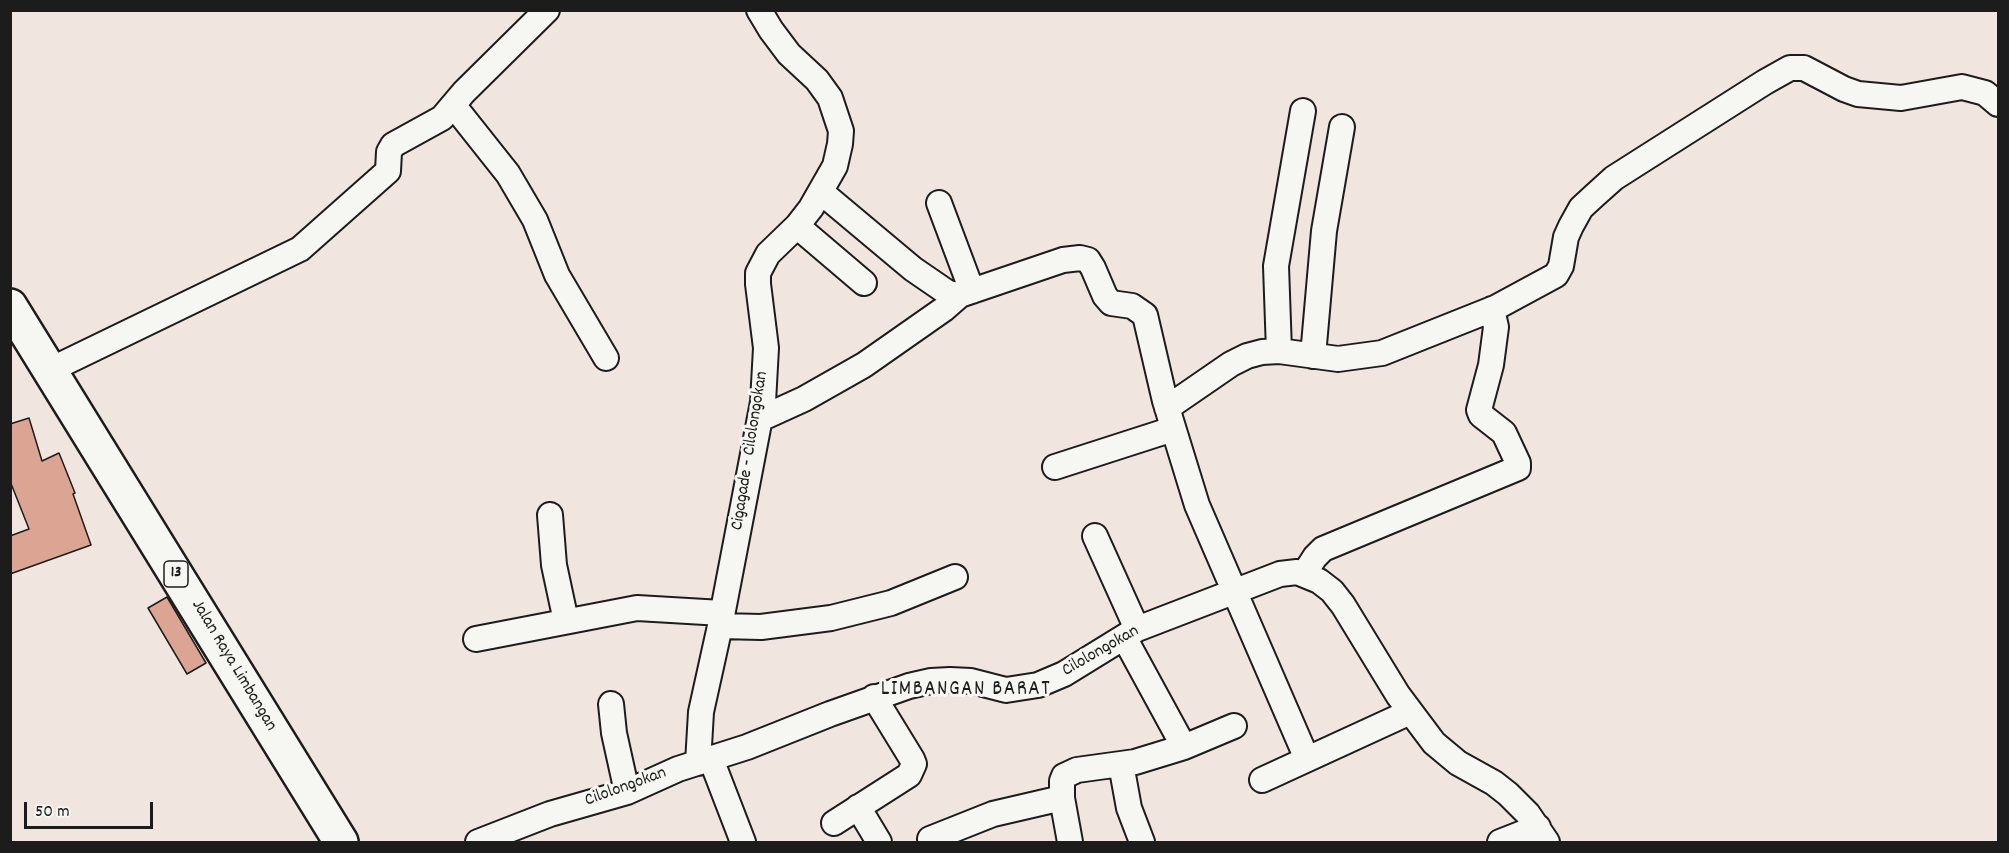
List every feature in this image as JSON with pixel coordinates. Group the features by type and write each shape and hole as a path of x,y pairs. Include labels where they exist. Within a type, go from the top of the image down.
{"highway":[{"name":"Jalan Raya Limbangan","path":"10,306 340,843"}],"street":[{"path":"51,370 300,249 388,171 389,152 393,145 436,122 547,10"},
{"name":"Cigagade - Cilolongokan","path":"704,761 701,712 760,419 766,374 766,348 758,273 768,254 797,226 821,192 835,166 841,131 830,98 817,80 789,54 759,10"},
{"path":"1055,467 1170,419 1231,364 1254,354 1279,351 1338,359 1382,353 1494,309 1556,275 1561,266 1566,237 1581,208 1614,178 1765,82 1790,69 1804,68 1858,94 1901,98 1962,87 1985,93 1998,104"},
{"path":"454,106 488,147 513,183 542,234 557,275 606,358"},
{"path":"1279,351 1276,266 1303,111"},
{"path":"1313,357 1324,231 1342,127"},
{"path":"821,192 913,269 948,293 966,293"},
{"path":"939,204 966,293"},
{"path":"797,226 864,283"},
{"path":"760,419 804,399 864,365 966,293 1063,260 1080,258 1088,260 1108,300 1116,304 1132,306 1145,315 1191,514 1234,591 1307,759"},
{"path":"1494,309 1496,331 1488,375 1478,406 1479,413 1504,433 1518,463 1518,468 1323,549 1304,574 1319,581 1332,591 1343,605 1410,712 1434,743 1446,754 1508,794 1542,835 1500,843"},
{"path":"550,515 554,565 566,621"},
{"path":"1095,536 1131,633 1184,747"},
{"name":"Cilolongokan","path":"478,843 550,814 627,792 678,769 747,747 874,697 931,681 971,681 1006,690 1038,686 1064,674 1131,633 1280,574 1297,572 1304,574"},
{"path":"476,639 637,608 721,619 761,627 831,618 891,603 955,577"},
{"path":"834,823 909,775 914,764 874,697"},
{"path":"611,704 614,733 627,792"},
{"path":"1262,780 1410,712"},
{"path":"1070,843 1062,798 1064,776 1077,770 1135,762 1184,747 1234,726"},
{"path":"704,761 743,843"},
{"path":"1121,764 1129,808 1142,843"},
{"path":"930,839 993,814 1062,798"},
{"path":"858,807 879,843"}],"building":[{"path":"29,418 42,461 59,453 75,493 73,494 91,545 10,574 10,536 29,529 10,481 10,424"},
{"path":"167,597 206,663 187,674 148,608"}],"district":[{"name":"LIMBANGAN BARAT","path":"966,691"}]}
